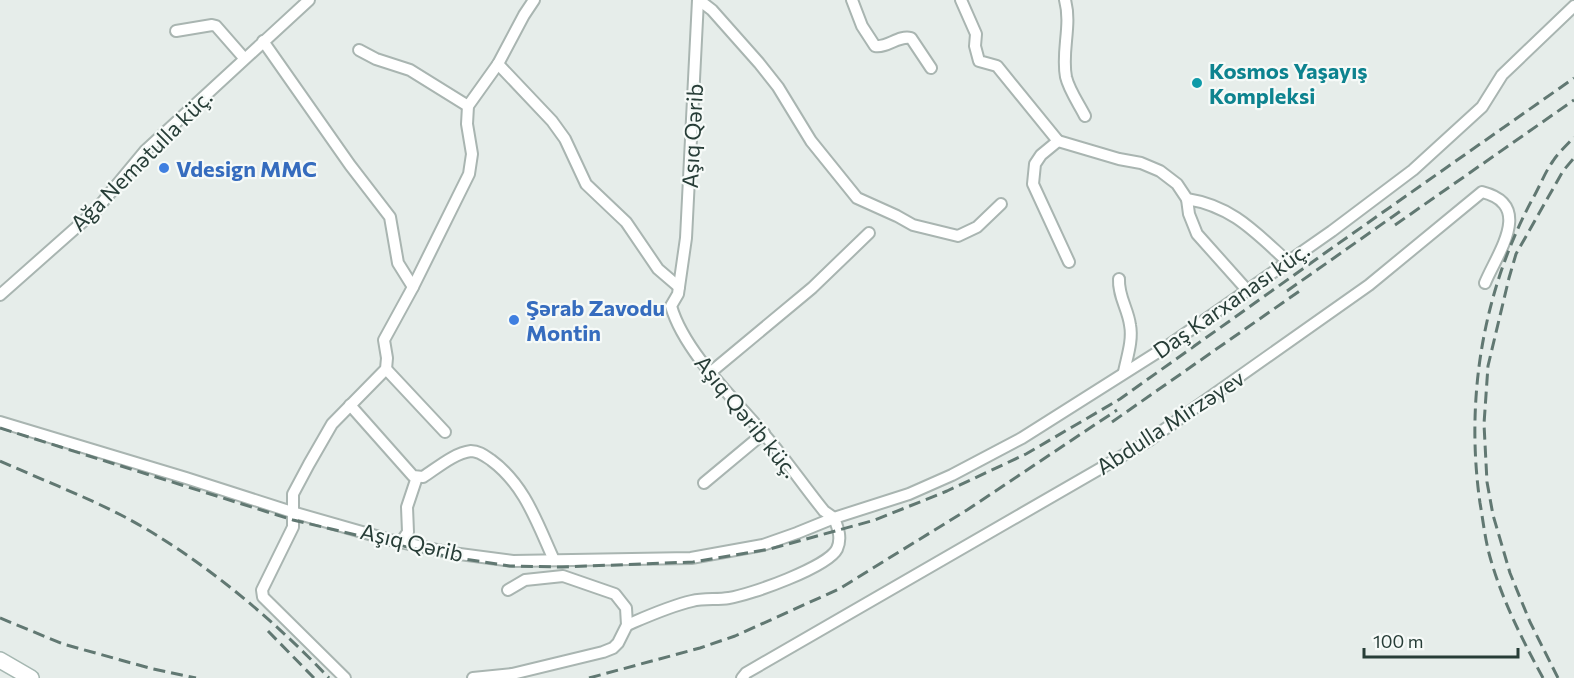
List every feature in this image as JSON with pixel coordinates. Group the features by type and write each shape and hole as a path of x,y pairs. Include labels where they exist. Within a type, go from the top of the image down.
{"street":[{"name":"Ağa Nemətulla küç.","path":"0,295 96,210 139,157 309,0"},
{"path":"345,678 263,597 262,590 293,526 293,494 309,464 332,424 386,369 384,340 413,288 469,174 472,153 467,124 468,106 498,64 534,0"},
{"path":"699,0 712,10 759,63 778,87 811,141 857,198 913,225 958,236 977,227 1002,204"},
{"name":"Aşıq Qərib","path":"671,306 678,294 686,238 699,0"},
{"path":"852,0 862,26 875,46 880,47 902,37 911,38 931,68"},
{"path":"961,0 976,34 975,46 979,61 997,66 1058,141 1141,163 1160,171 1177,184 1187,199 1189,213 1197,234 1247,290"},
{"path":"1065,0 1069,13 1065,58 1066,78 1085,116"},
{"name":"Daş Karxanası küç.","path":"834,518 909,494 952,475 1022,438 1169,345 1332,231 1419,164 1482,107 1502,75 1574,6"},
{"path":"176,31 212,24 244,58"},
{"path":"263,41 390,217 398,263 413,288"},
{"path":"359,50 376,59 410,70 468,106"},
{"path":"498,64 552,121 565,139 586,184 636,233 647,255 679,287"},
{"path":"1058,141 1041,155 1035,164 1033,184 1069,262"},
{"name":"Abdulla Mirzəyev","path":"742,678 766,661 1148,441 1369,285 1482,192 1494,195 1504,203 1510,213 1510,226 1485,283"},
{"path":"1187,199 1208,202 1244,222 1287,261"},
{"path":"711,372 812,288 869,233"},
{"path":"1119,279 1120,295 1131,335 1124,372"},
{"name":"Aşıq Qərib küç.","path":"671,306 683,335 711,372 764,434 824,512 834,518"},
{"path":"386,369 445,432"},
{"path":"350,405 413,476 423,477 462,453 474,451 483,454 502,468 517,483 554,560"},
{"name":"Aşıq Qərib","path":"0,422 292,512 401,542 452,553 513,561 691,558 763,545 834,518"},
{"path":"704,483 764,434"},
{"path":"401,542 408,532 407,507 417,477"},
{"path":"627,625 696,600 743,595 818,565 832,555 837,548 839,530 834,518"},
{"path":"473,678 512,674 603,652 618,643 627,625 626,608 615,594 563,576 525,580 508,590"},
{"path":"0,660 31,678"}],"railway":[{"path":"0,428 293,520 445,556 510,566 562,567 693,562 770,549 875,520 947,491 1026,454 1120,399 1574,78"},
{"path":"1395,225 1574,100"},
{"path":"1543,678 1507,604 1488,550 1476,464 1477,385 1490,308 1516,234 1550,165 1574,137"},
{"path":"1558,678 1530,622 1510,573 1493,515 1487,482 1484,424 1488,366 1516,254 1563,171 1574,158"},
{"path":"1287,291 1402,210"},
{"path":"1112,422 1301,290"},
{"path":"589,678 700,648 735,636 839,589 967,510 1117,410"},
{"path":"0,461 121,515 177,548 231,588 283,632 329,678"},
{"path":"0,618 63,644 153,669 196,678"},
{"path":"268,631 314,678"}],"place":[{"name":"Kosmos Yaşayış Kompleksi","path":"1197,83"},
{"name":"Vdesign MMC","path":"164,168"},
{"name":"Şərab Zavodu Montin","path":"514,320"}]}
